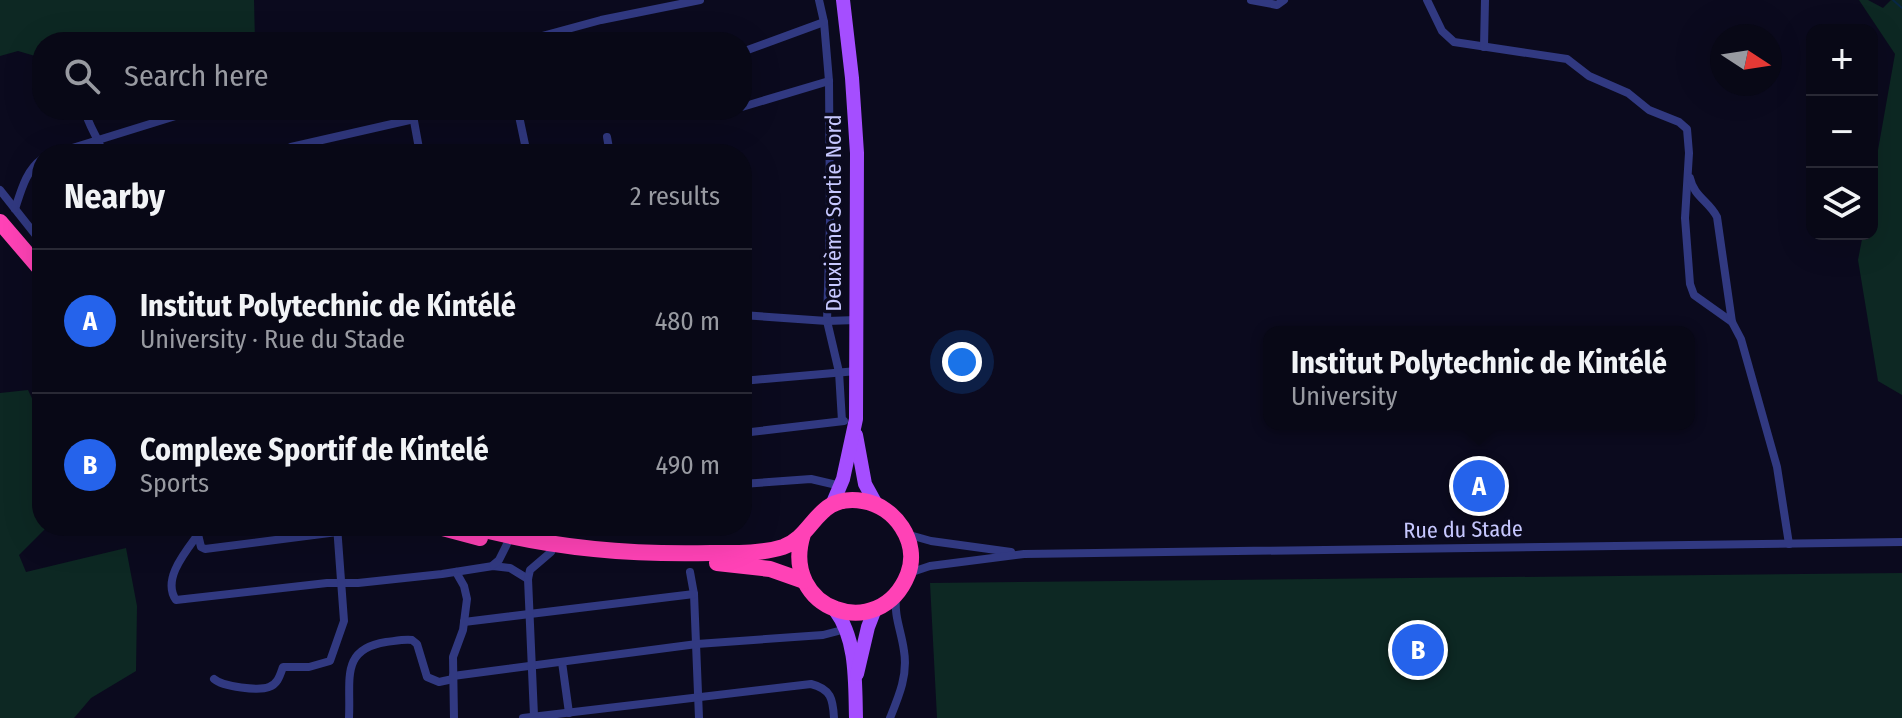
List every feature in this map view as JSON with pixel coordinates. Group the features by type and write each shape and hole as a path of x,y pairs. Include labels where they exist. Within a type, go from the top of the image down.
{"highway":[{"path":"0,222 32,259"},
{"path":"0,238 32,274"},
{"path":"862,500 876,504 899,522 906,534 911,560 908,573 896,594 875,609 862,613 835,610 812,593 804,581 798,557 803,534 815,517 832,505 862,500"},
{"path":"520,536 580,548 653,553 735,553 782,547 803,534"},
{"path":"475,536 551,552 630,561 734,563 783,572 804,581"}],"main road":[{"name":"Deuxième Sortie Nord","path":"832,505 841,486 857,371 857,153 843,0"},
{"name":"Deuxième Sortie Nord","path":"851,422 865,484 876,504"},
{"path":"855,682 875,609"},
{"path":"835,610 847,628 855,682 856,718"}],"street":[{"path":"557,32 700,0"},
{"path":"752,432 851,422 827,321 829,81 819,0"},
{"path":"1251,0 1277,5 1284,0"},
{"path":"1427,0 1448,39 1464,45 1567,59 1589,76 1628,93 1649,110 1679,122 1687,129 1685,218 1690,284 1694,295 1732,322"},
{"path":"1484,47 1485,0"},
{"path":"752,48 824,22"},
{"path":"752,104 829,81"},
{"path":"87,120 100,144"},
{"path":"82,144 161,120"},
{"path":"302,144 391,120"},
{"path":"414,120 418,144"},
{"path":"520,120 525,144"},
{"path":"607,137 608,144"},
{"path":"15,209 32,169"},
{"path":"1688,170 1696,195 1713,209 1717,217 1732,322 1741,339 1777,467 1789,544"},
{"path":"0,190 32,230"},
{"path":"752,316 856,320"},
{"path":"752,380 857,371"},
{"path":"752,483 811,479 841,486"},
{"name":"Rue du Stade","path":"906,534 968,547 1024,554"},
{"path":"194,536 172,576 170,589 176,600 341,582 358,583 493,566 510,568 528,579"},
{"path":"198,536 201,547 205,549 291,536"},
{"path":"214,679 221,685 233,688 268,688 277,682 283,667 309,667 330,661 344,621 338,536"},
{"name":"Rue du Stade","path":"908,573 930,566 1024,554 1902,542"},
{"path":"493,566 507,544"},
{"path":"534,716 528,579 530,570 551,552"},
{"path":"454,718 454,652 464,622 466,592 456,572"},
{"path":"690,572 694,594 699,718"},
{"path":"464,622 694,594"},
{"path":"890,718 904,676 904,650 895,613 896,594"},
{"path":"349,718 352,663 356,654 370,645 408,639 415,641 427,677 439,682 531,666 697,644 823,635 847,628"},
{"path":"562,662 569,713"},
{"path":"523,718 811,684 824,688 832,698 834,718"}],"green space":[{"path":"0,0 254,0 255,32 32,32 32,55 18,51 0,56"},
{"path":"1859,0 1868,0 1883,8 1891,0 1902,0 1902,395 1878,381 1858,260 1862,240 1878,240 1878,150 1895,54 1878,24"},
{"path":"28,390 32,398 32,536 38,536 19,555 26,572 126,548 137,606 136,671 91,698 74,718 0,718 0,393"},
{"path":"1902,573 1902,718 937,718 930,583"}],"waterway":[{"path":"1893,0 1902,8"}],"place":[{"name":"Institut Polytechnic de Kintélé","path":"1479,486"},
{"name":"Complexe Sportif de Kintelé","path":"1418,650"}]}
